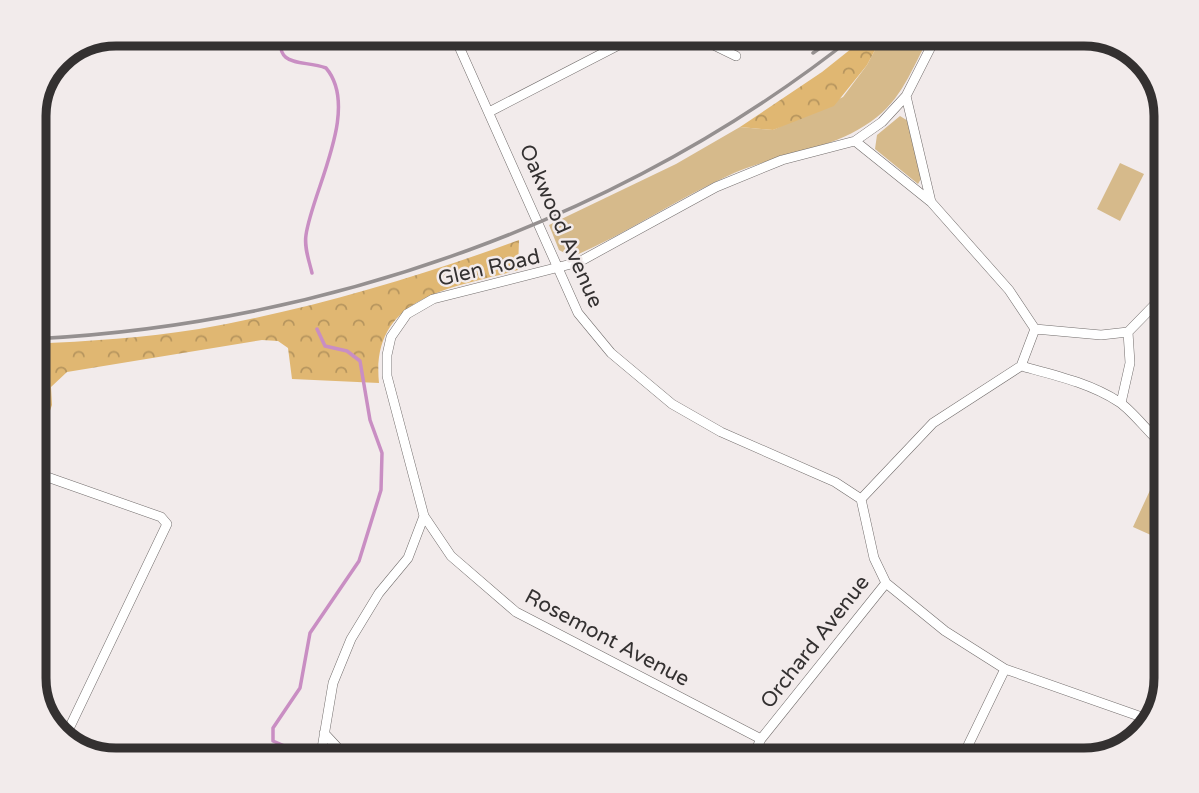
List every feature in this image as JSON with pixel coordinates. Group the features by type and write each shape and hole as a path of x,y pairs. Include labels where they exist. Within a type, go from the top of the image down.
{"street":[{"name":"Oakwood Avenue","path":"459,46 491,111 578,313 611,353 672,404 721,432 835,482 861,499"},
{"path":"491,111 617,46"},
{"path":"716,46 736,56"},
{"name":"Glen Road","path":"424,516 387,376 387,355 391,337 407,314 433,299 579,262 716,187 782,160 855,141 881,122 906,96 931,46"},
{"path":"906,96 931,202"},
{"path":"855,141 931,202 1009,290 1035,329"},
{"path":"1035,329 1101,335 1128,332 1154,305"},
{"path":"861,499 933,423 1021,366 1035,329"},
{"path":"1121,403 1130,363 1128,332"},
{"path":"1021,366 1090,387 1121,403 1154,438"},
{"path":"46,477 161,517 167,524 69,730"},
{"name":"Orchard Avenue","path":"757,748 761,739 886,583 874,558 861,499"},
{"path":"322,748 333,684 351,639 379,593 408,558 424,516"},
{"name":"Rosemont Avenue","path":"424,516 450,556 516,612 761,739"},
{"path":"886,583 945,631 1005,669 1141,717"},
{"path":"967,748 1005,669"},
{"path":"324,733 338,748"}],"shaded area":[{"path":"877,46 925,46 895,99 861,128 826,144 734,173 572,257 559,250 549,225 676,164 740,127 773,130 843,97 867,65"},
{"path":"900,116 908,121 922,177 918,184 875,149 877,135"},
{"path":"1120,163 1144,174 1120,221 1097,209"},
{"path":"1154,482 1154,536 1133,527"}],"green space":[{"path":"855,46 877,46 867,65 834,106 773,130 740,127 822,72"},
{"path":"519,240 518,270 443,290 402,313 388,331 380,354 379,383 292,379 288,348 278,341 262,340 67,372 51,387 52,405 46,422 46,343 158,335 199,329 361,292"}],"waterway":[{"path":"280,46 282,53 293,61 326,68 335,85 338,105 337,127 306,235 306,249 312,273"},
{"path":"289,748 273,741 273,728 300,688 310,633 359,561 381,490 382,453 370,420 360,361 347,351 325,346 317,329"}],"railway":[{"path":"813,53 823,46"},
{"path":"46,338 144,329 254,311 363,284 470,250 573,207 673,157 768,99 840,46"}]}
